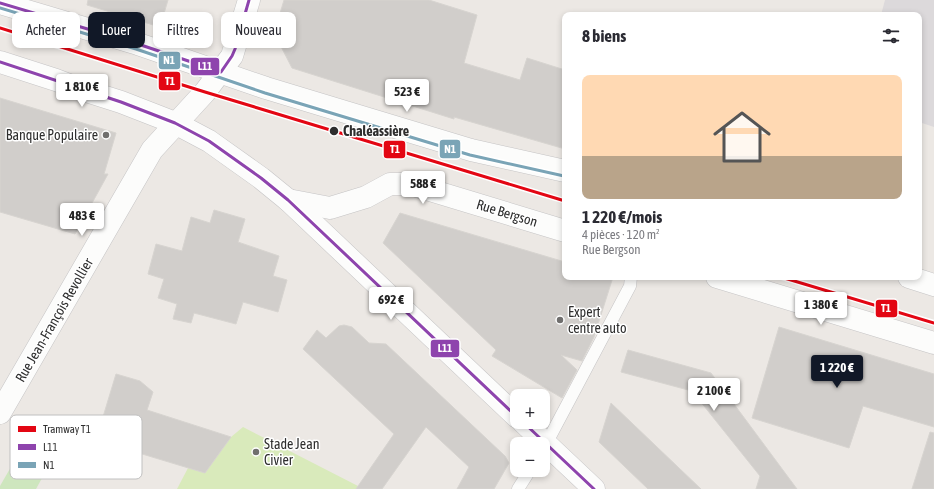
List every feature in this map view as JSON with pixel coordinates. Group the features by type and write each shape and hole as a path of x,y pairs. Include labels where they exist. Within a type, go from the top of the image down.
{"street":[{"name":"Rue Jean-François Revollier","path":"0,413 152,150 205,92 232,56 249,0"},
{"path":"0,3 138,44 266,88 471,150 562,170"},
{"path":"0,62 121,102 176,123 209,141 288,200 510,410"},
{"name":"Rue Bergson","path":"288,200 330,208 366,197 390,184 410,184 562,230"},
{"path":"727,280 934,343"},
{"path":"918,280 934,285"},
{"path":"529,429 536,437"},
{"path":"550,451 594,489"}],"lane":[{"path":"550,438 630,286 631,280"},
{"path":"518,489 526,477"}],"shaded area":[{"path":"885,0 934,0 934,127 922,123 922,12 882,12"}],"green space":[{"name":"Stade Jean Civier","path":"243,427 358,486 361,489 177,489 188,468 205,473 231,437"},
{"path":"10,469 10,479 42,479 36,489 0,489 0,486"}],"building":[{"path":"88,0 168,0 164,12 153,12 153,25 145,22 145,12 110,12 87,5"},
{"path":"284,0 429,0 477,15 464,63 520,80 527,58 562,69 562,148 454,117 454,119 292,68 282,48 296,48 296,12 280,12"},
{"path":"0,98 116,133 104,174 108,174 75,234 0,212"},
{"path":"214,210 245,219 238,242 279,256 273,276 287,280 278,312 243,302 236,324 194,313 191,323 173,319 177,304 158,298 164,279 148,274 156,244 182,251 191,217 210,223"},
{"path":"400,213 562,261 562,280 612,280 594,337 582,361 561,355 577,370 562,398 550,391 550,389 547,389 492,356 496,350 383,243"},
{"path":"344,325 352,327 369,343 386,344 505,456 509,463 494,489 457,489 469,467 426,427 382,489 356,489 394,434 303,349 317,330 326,338 339,326"},
{"path":"779,327 934,374 934,427 863,406 849,448 752,418"},
{"path":"628,350 711,373 797,489 756,489 760,476 692,391 621,372"},
{"path":"116,374 140,381 153,392 147,410 231,437 205,473 142,454 142,415 104,415"},
{"path":"611,403 701,489 648,489 599,442"},
{"path":"930,432 934,433 934,489 912,489"}],"tram line":[{"name":"T1","path":"0,28 562,200"},
{"name":"T1","path":"791,280 934,323"}],"transit line":[{"name":"L11","path":"0,3 138,44 221,72 235,49 249,0"},
{"name":"N1","path":"0,8 136,49 265,93 470,155 562,176"},
{"name":"L11","path":"0,62 121,102 175,123 209,141 261,178 288,200 510,410"},
{"name":"L11","path":"530,429 594,489"}],"place":[{"name":"Chaléassière","path":"334,131"},
{"name":"Banque Populaire","path":"106,135"},
{"name":"Expert centre auto","path":"560,320"},
{"name":"Stade Jean Civier","path":"256,452"}]}
